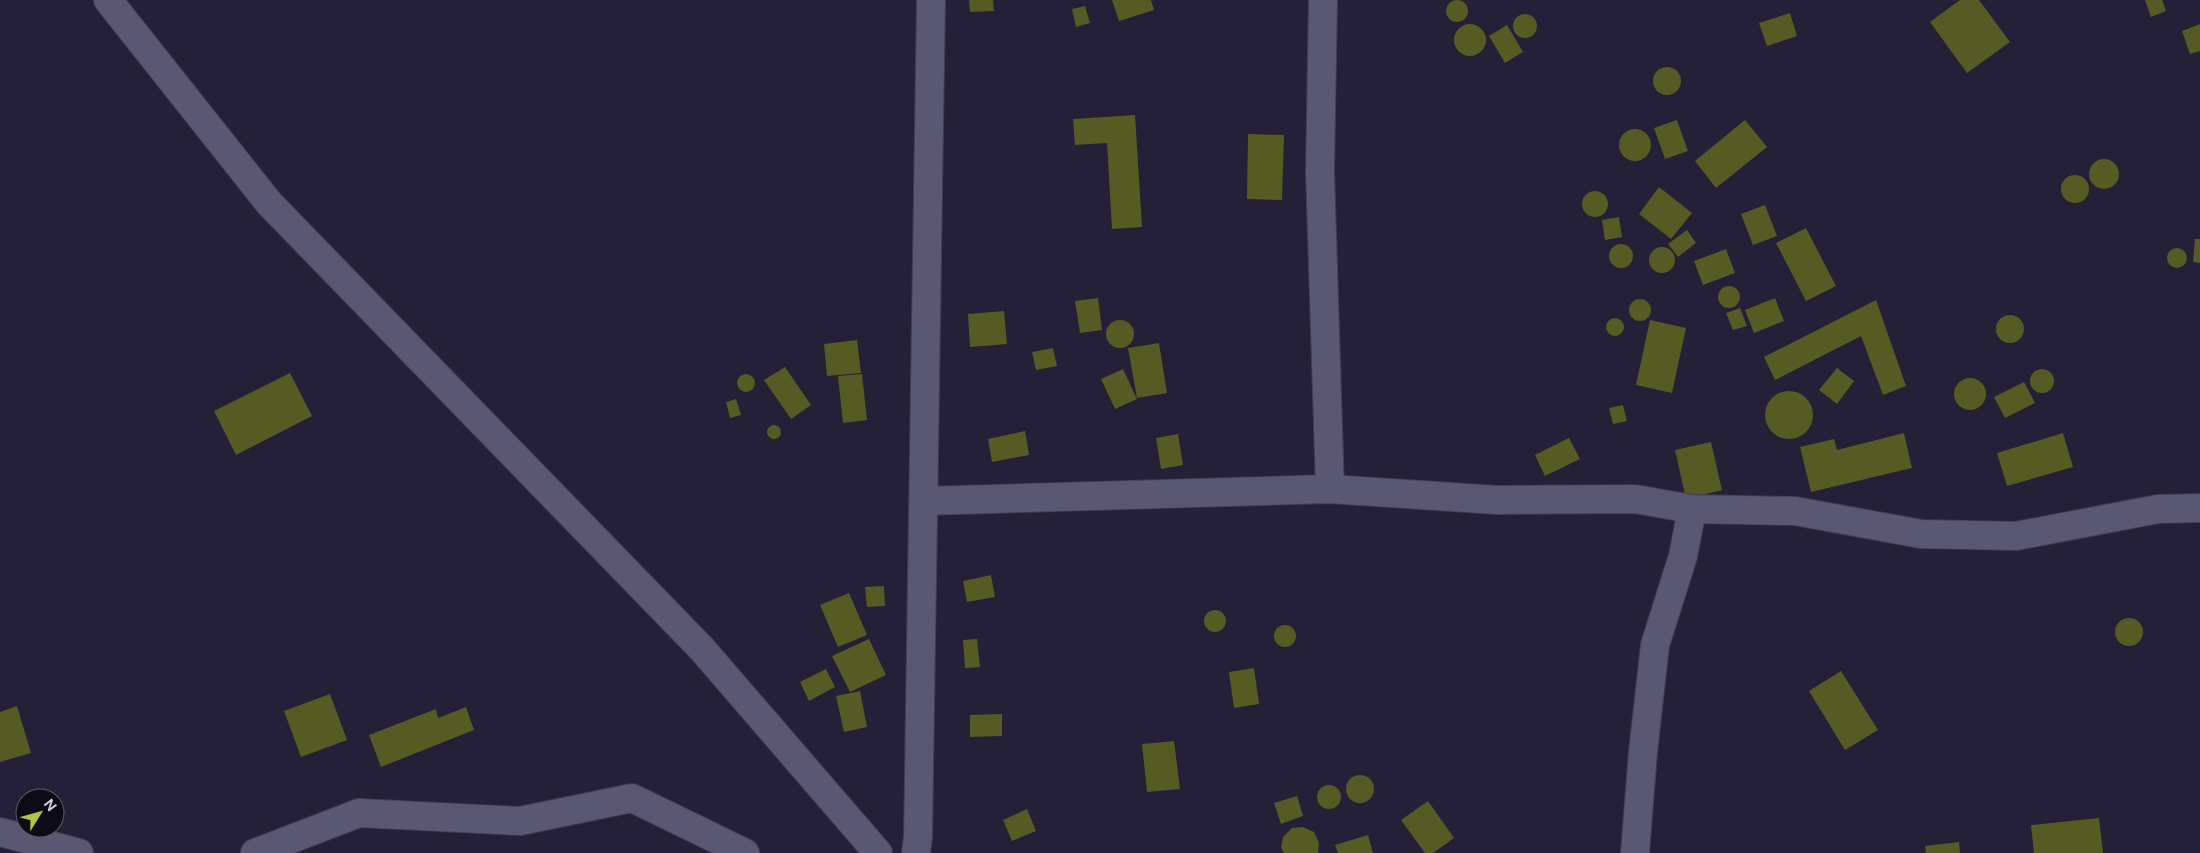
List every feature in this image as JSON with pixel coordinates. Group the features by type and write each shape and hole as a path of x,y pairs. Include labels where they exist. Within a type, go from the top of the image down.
{"street":[{"path":"108,0 269,203 702,649 878,853"},
{"path":"916,853 918,837 924,501 931,0"},
{"path":"1323,0 1320,171 1330,489"},
{"path":"924,501 1330,489 1497,500 1635,499 1692,509 1795,511 1921,534 2016,536 2158,509 2200,508"},
{"path":"1635,853 1643,752 1655,644 1683,556 1692,509"},
{"path":"255,853 359,813 520,821 632,798 745,853"},
{"path":"0,832 79,853"}],"building":[{"path":"969,0 993,0 994,11 970,12"},
{"path":"1112,0 1151,0 1154,10 1119,21"},
{"path":"1457,0 1465,3 1468,11 1465,19 1457,22 1449,19 1446,11 1449,3"},
{"path":"1960,0 1979,0 2010,42 1967,73 1930,22"},
{"path":"2145,0 2162,0 2166,11 2151,17"},
{"path":"1085,6 1090,23 1076,27 1072,9"},
{"path":"1790,13 1797,36 1767,46 1759,23"},
{"path":"1525,14 1530,15 1536,21 1536,31 1530,37 1525,38 1520,37 1514,31 1513,26 1514,21 1520,15"},
{"path":"1470,24 1481,29 1486,40 1481,51 1470,56 1459,51 1454,40 1459,29"},
{"path":"2200,24 2200,51 2190,54 2182,31"},
{"path":"1507,25 1523,52 1505,63 1489,36"},
{"path":"1667,67 1677,71 1681,81 1677,91 1667,95 1657,91 1653,81 1657,71"},
{"path":"1135,115 1142,227 1112,229 1107,143 1075,145 1073,119"},
{"path":"1677,120 1688,151 1665,159 1654,128"},
{"path":"1745,120 1767,147 1716,188 1695,161"},
{"path":"1635,129 1646,134 1651,145 1646,156 1635,161 1624,156 1619,145 1624,134"},
{"path":"1248,134 1284,135 1282,200 1247,199"},
{"path":"2104,159 2115,163 2119,174 2115,185 2104,189 2093,185 2089,174 2093,163"},
{"path":"2075,175 2085,179 2089,189 2085,199 2075,203 2065,199 2061,189 2065,179"},
{"path":"1659,187 1692,213 1671,239 1639,214"},
{"path":"1595,191 1604,195 1608,204 1604,213 1595,217 1586,213 1582,204 1586,195"},
{"path":"1765,205 1777,236 1753,245 1741,214"},
{"path":"1619,217 1622,237 1605,240 1602,220"},
{"path":"1806,228 1836,286 1806,301 1776,243"},
{"path":"1687,230 1696,243 1678,257 1668,244"},
{"path":"2195,239 2200,239 2200,263 2193,262"},
{"path":"1621,244 1630,247 1633,256 1630,265 1621,268 1612,265 1609,256 1612,247"},
{"path":"1662,247 1671,251 1675,260 1671,269 1662,273 1653,269 1649,260 1653,251"},
{"path":"2177,248 2184,251 2187,258 2184,265 2177,268 2170,265 2167,258 2170,251"},
{"path":"1726,249 1735,273 1703,285 1694,261"},
{"path":"1729,286 1739,293 1740,297 1733,307 1729,308 1719,301 1718,297 1725,287"},
{"path":"1098,298 1102,330 1080,333 1075,301"},
{"path":"1775,298 1784,321 1754,333 1745,310"},
{"path":"1636,299 1644,299 1651,306 1651,314 1644,321 1636,321 1629,314 1629,306"},
{"path":"1876,300 1906,386 1883,395 1861,336 1775,380 1764,357"},
{"path":"1740,308 1747,326 1733,330 1726,313"},
{"path":"1004,311 1007,344 970,347 968,314"},
{"path":"2010,315 2020,319 2024,329 2020,339 2010,343 2000,339 1996,329 2000,319"},
{"path":"1615,318 1621,321 1624,327 1621,333 1615,336 1609,333 1606,327 1609,321"},
{"path":"1120,320 1130,324 1134,334 1130,344 1120,348 1110,344 1106,334 1110,324"},
{"path":"1650,320 1686,328 1672,393 1636,385"},
{"path":"857,340 861,373 827,376 824,344"},
{"path":"1159,343 1167,393 1137,398 1128,348"},
{"path":"1053,348 1057,366 1036,370 1032,352"},
{"path":"785,367 811,405 791,419 764,380"},
{"path":"1837,368 1854,381 1837,404 1819,390"},
{"path":"1123,369 1137,399 1115,409 1101,379"},
{"path":"2042,369 2051,372 2054,381 2051,390 2042,393 2033,390 2030,381 2033,372"},
{"path":"290,373 312,416 236,455 214,411"},
{"path":"746,374 752,377 755,383 752,389 746,392 740,389 737,383 740,377"},
{"path":"862,374 867,420 843,423 838,376"},
{"path":"1970,378 1976,379 1981,383 1985,388 1985,400 1981,405 1976,409 1970,410 1964,409 1959,405 1955,400 1954,394 1955,388 1959,383 1964,379"},
{"path":"2024,382 2035,403 2005,418 1994,397"},
{"path":"1789,391 1798,393 1806,398 1811,406 1813,415 1811,424 1806,432 1798,437 1789,439 1780,437 1772,432 1767,424 1765,415 1767,406 1772,398 1780,393"},
{"path":"736,399 741,415 730,418 726,402"},
{"path":"1623,405 1627,421 1613,424 1609,408"},
{"path":"774,425 779,427 781,432 779,437 774,439 769,437 767,432 769,427"},
{"path":"1025,431 1029,455 992,462 988,439"},
{"path":"1904,433 1912,468 1811,492 1800,447 1834,439 1837,450"},
{"path":"2063,433 2073,467 2007,486 1997,453"},
{"path":"1178,434 1183,465 1161,469 1156,438"},
{"path":"1569,438 1580,459 1545,476 1535,455"},
{"path":"1711,442 1722,490 1686,499 1675,450"},
{"path":"991,575 995,597 967,602 963,581"},
{"path":"884,586 885,606 867,607 865,587"},
{"path":"849,593 867,635 838,647 820,605"},
{"path":"1215,610 1223,613 1226,621 1223,629 1215,632 1207,629 1204,621 1207,613"},
{"path":"2129,618 2139,622 2143,632 2139,642 2129,646 2119,642 2115,632 2119,622"},
{"path":"1285,625 1293,628 1296,636 1293,644 1285,647 1277,644 1274,636 1277,628"},
{"path":"869,639 886,675 850,692 832,656"},
{"path":"977,639 980,667 965,668 963,640"},
{"path":"1254,668 1259,704 1234,708 1229,672"},
{"path":"826,669 835,687 809,701 800,682"},
{"path":"1841,671 1878,730 1845,750 1809,691"},
{"path":"860,691 867,727 844,732 836,696"},
{"path":"330,694 347,740 301,757 284,711"},
{"path":"17,706 31,753 0,762 0,712"},
{"path":"466,707 474,730 381,767 369,735 436,709 438,718"},
{"path":"1002,714 1002,736 970,737 970,715"},
{"path":"1174,741 1180,789 1147,792 1142,744"},
{"path":"1360,775 1370,779 1374,789 1370,799 1360,803 1350,799 1346,789 1350,779"},
{"path":"1329,785 1334,786 1340,792 1340,802 1334,808 1329,809 1324,808 1318,802 1317,797 1318,792 1324,786"},
{"path":"1297,796 1303,816 1281,824 1274,803"},
{"path":"1428,801 1454,838 1433,853 1425,853 1401,820"},
{"path":"1027,809 1036,831 1012,841 1003,820"},
{"path":"2099,818 2103,853 2034,853 2031,825"},
{"path":"1303,827 1314,832 1319,843 1318,853 1284,853 1281,848 1283,837 1292,828"},
{"path":"1368,835 1373,853 1338,853 1335,845"},
{"path":"1959,842 1960,853 1926,853 1925,846"}]}
